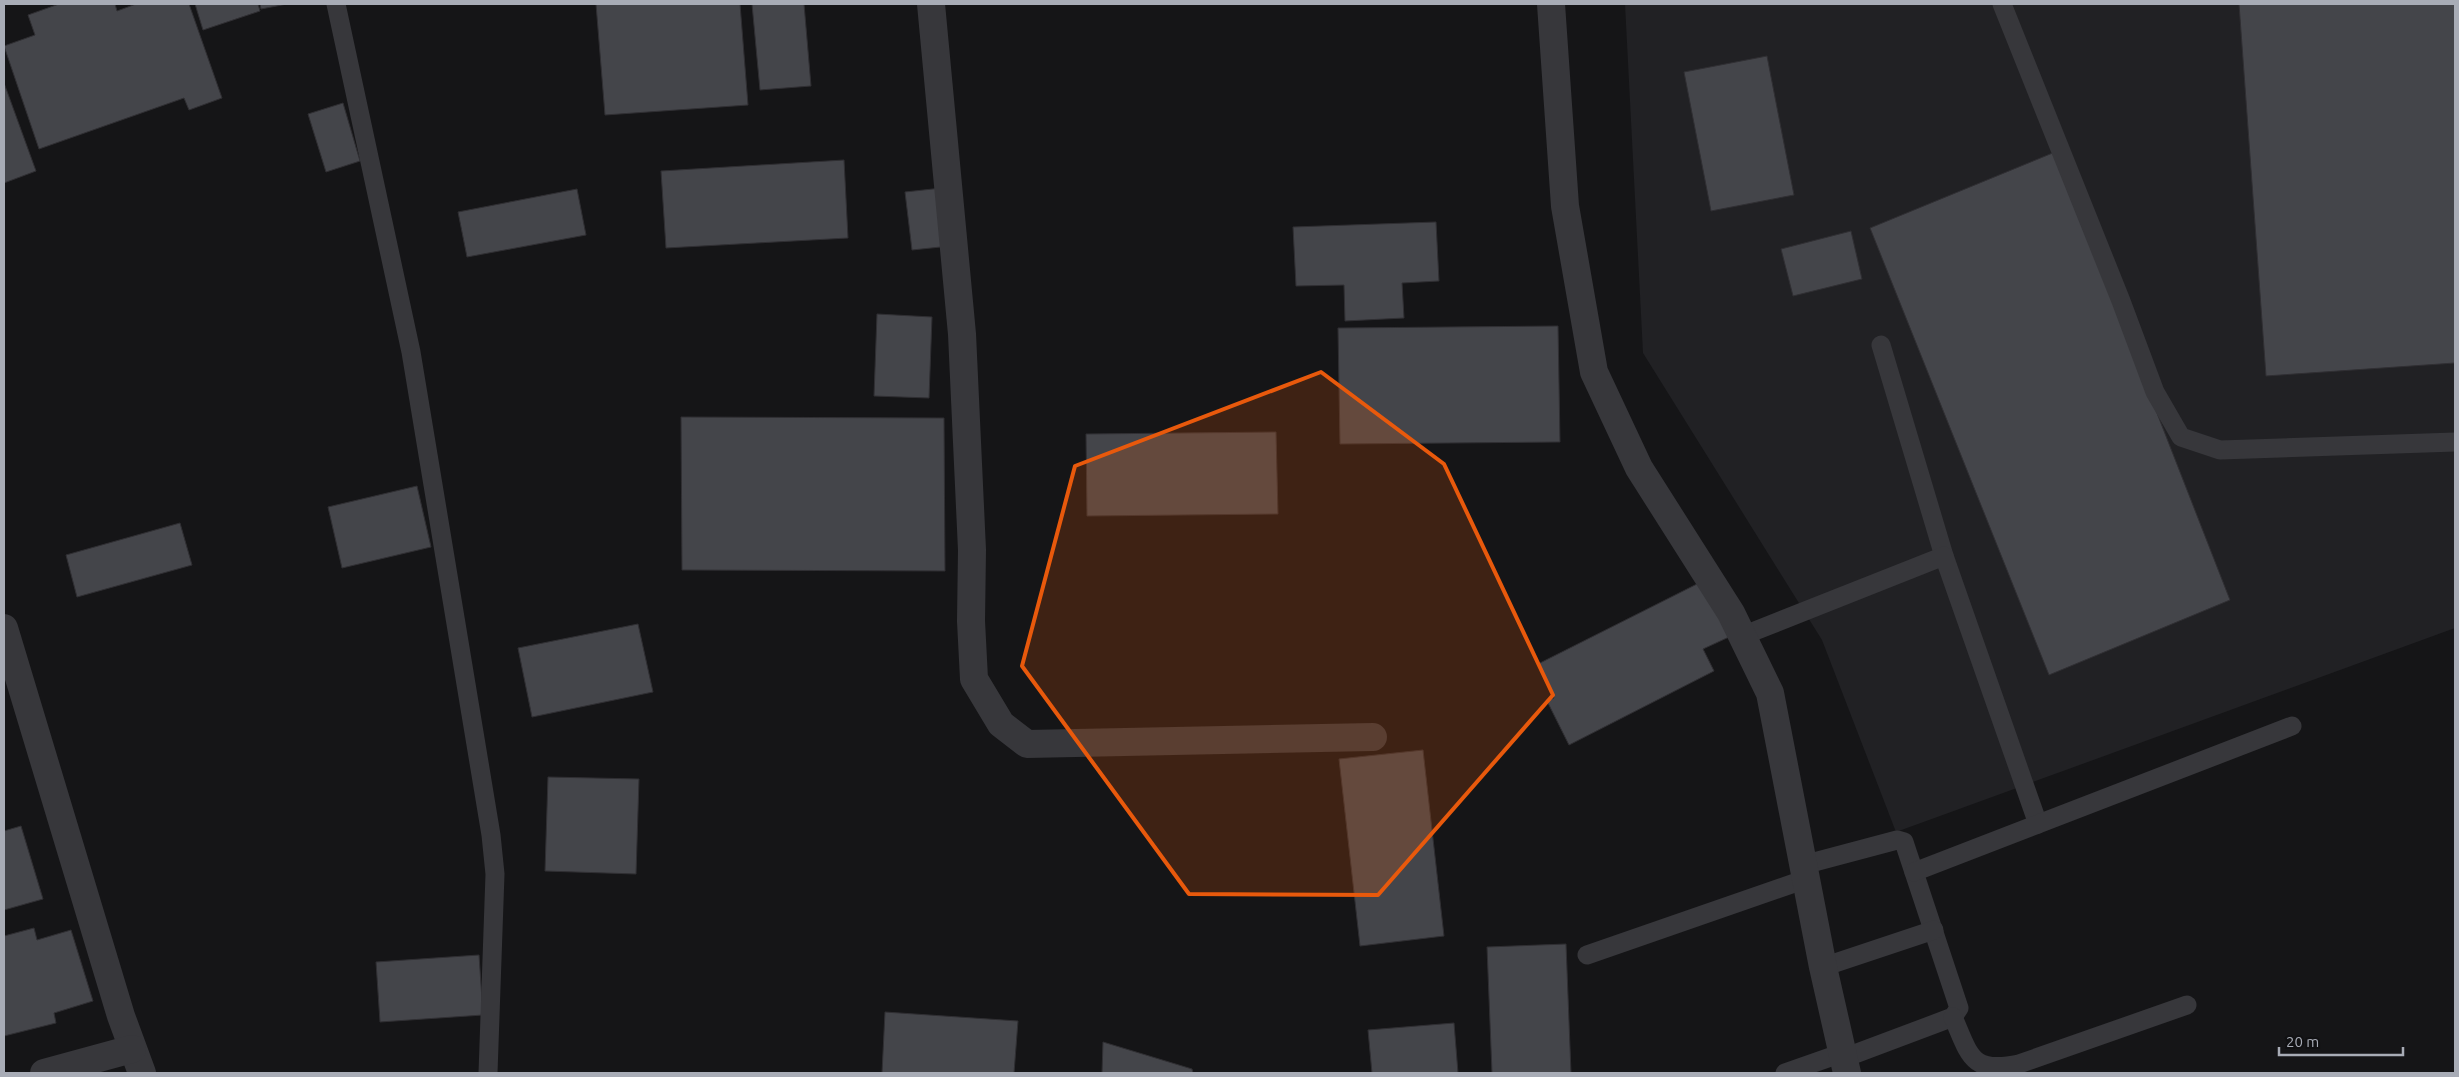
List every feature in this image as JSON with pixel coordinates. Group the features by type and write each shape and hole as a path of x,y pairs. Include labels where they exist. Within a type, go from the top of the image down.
{"street":[{"path":"931,4 962,334 972,550 971,621 974,679 1001,724 1027,744 1373,737"},
{"path":"1551,4 1565,206 1594,372 1639,468 1731,613 1770,693 1823,967 1844,1062"},
{"path":"4,628 137,1061 44,1073"}],"lane":[{"path":"336,4 411,352 491,835 495,874 488,1073"},
{"path":"2002,4 2121,301 2155,392 2181,437 2220,450 2455,442"},
{"path":"1881,345 1944,556 2038,824"},
{"path":"1742,636 1944,556"},
{"path":"1914,872 2292,726"},
{"path":"1587,955 1805,872 1897,840 1904,842 1959,1008 1953,1017 1844,1062 1785,1073"},
{"path":"1823,967 1934,930"},
{"path":"1953,1017 1968,1052 1978,1064 1998,1068 2019,1064 2188,1005"}],"highlighted area":[{"path":"1321,372 1444,464 1553,695 1378,895 1189,894 1022,666 1075,466"}],"shaded area":[{"path":"1625,4 2455,4 2455,628 1896,832 1822,640 1643,353"}],"building":[{"path":"59,4 115,4 117,11 136,4 189,4 222,98 189,110 184,98 39,149 4,46 35,35 28,15"},
{"path":"195,4 258,4 260,11 203,30"},
{"path":"260,4 287,4 261,9"},
{"path":"596,4 740,4 748,105 605,115"},
{"path":"752,4 804,4 811,86 760,90"},
{"path":"2239,4 2455,4 2455,363 2266,376"},
{"path":"1767,56 1794,195 1711,211 1684,72"},
{"path":"4,83 36,171 4,183"},
{"path":"343,103 360,161 326,172 308,114"},
{"path":"2055,152 2230,600 2049,675 1870,228"},
{"path":"844,160 848,238 666,248 661,171"},
{"path":"942,188 950,246 912,250 905,192"},
{"path":"577,189 586,235 467,257 458,212"},
{"path":"1436,222 1439,281 1402,283 1404,318 1345,321 1344,285 1296,286 1293,227"},
{"path":"1851,231 1862,279 1793,296 1781,249"},
{"path":"877,314 932,317 929,398 874,396"},
{"path":"1558,326 1560,442 1340,444 1338,328"},
{"path":"681,417 944,418 945,571 682,570"},
{"path":"1276,432 1278,514 1087,516 1086,434"},
{"path":"417,486 431,547 342,568 328,507"},
{"path":"180,523 192,565 77,597 66,555"},
{"path":"1701,582 1729,637 1703,649 1714,671 1569,745 1547,701 1554,698 1538,664"},
{"path":"638,624 653,692 532,717 518,648"},
{"path":"1423,750 1444,936 1360,946 1339,759"},
{"path":"548,777 639,779 636,874 545,871"},
{"path":"21,826 43,899 4,910 4,831"},
{"path":"34,928 37,940 71,930 93,1001 54,1013 56,1023 4,1036 4,936"},
{"path":"1566,944 1571,1073 1492,1073 1487,947"},
{"path":"479,955 483,1015 380,1022 376,962"},
{"path":"885,1012 1018,1021 1014,1073 882,1073"},
{"path":"1454,1023 1458,1073 1372,1073 1368,1030"},
{"path":"1103,1042 1192,1069 1193,1073 1102,1073"}]}
